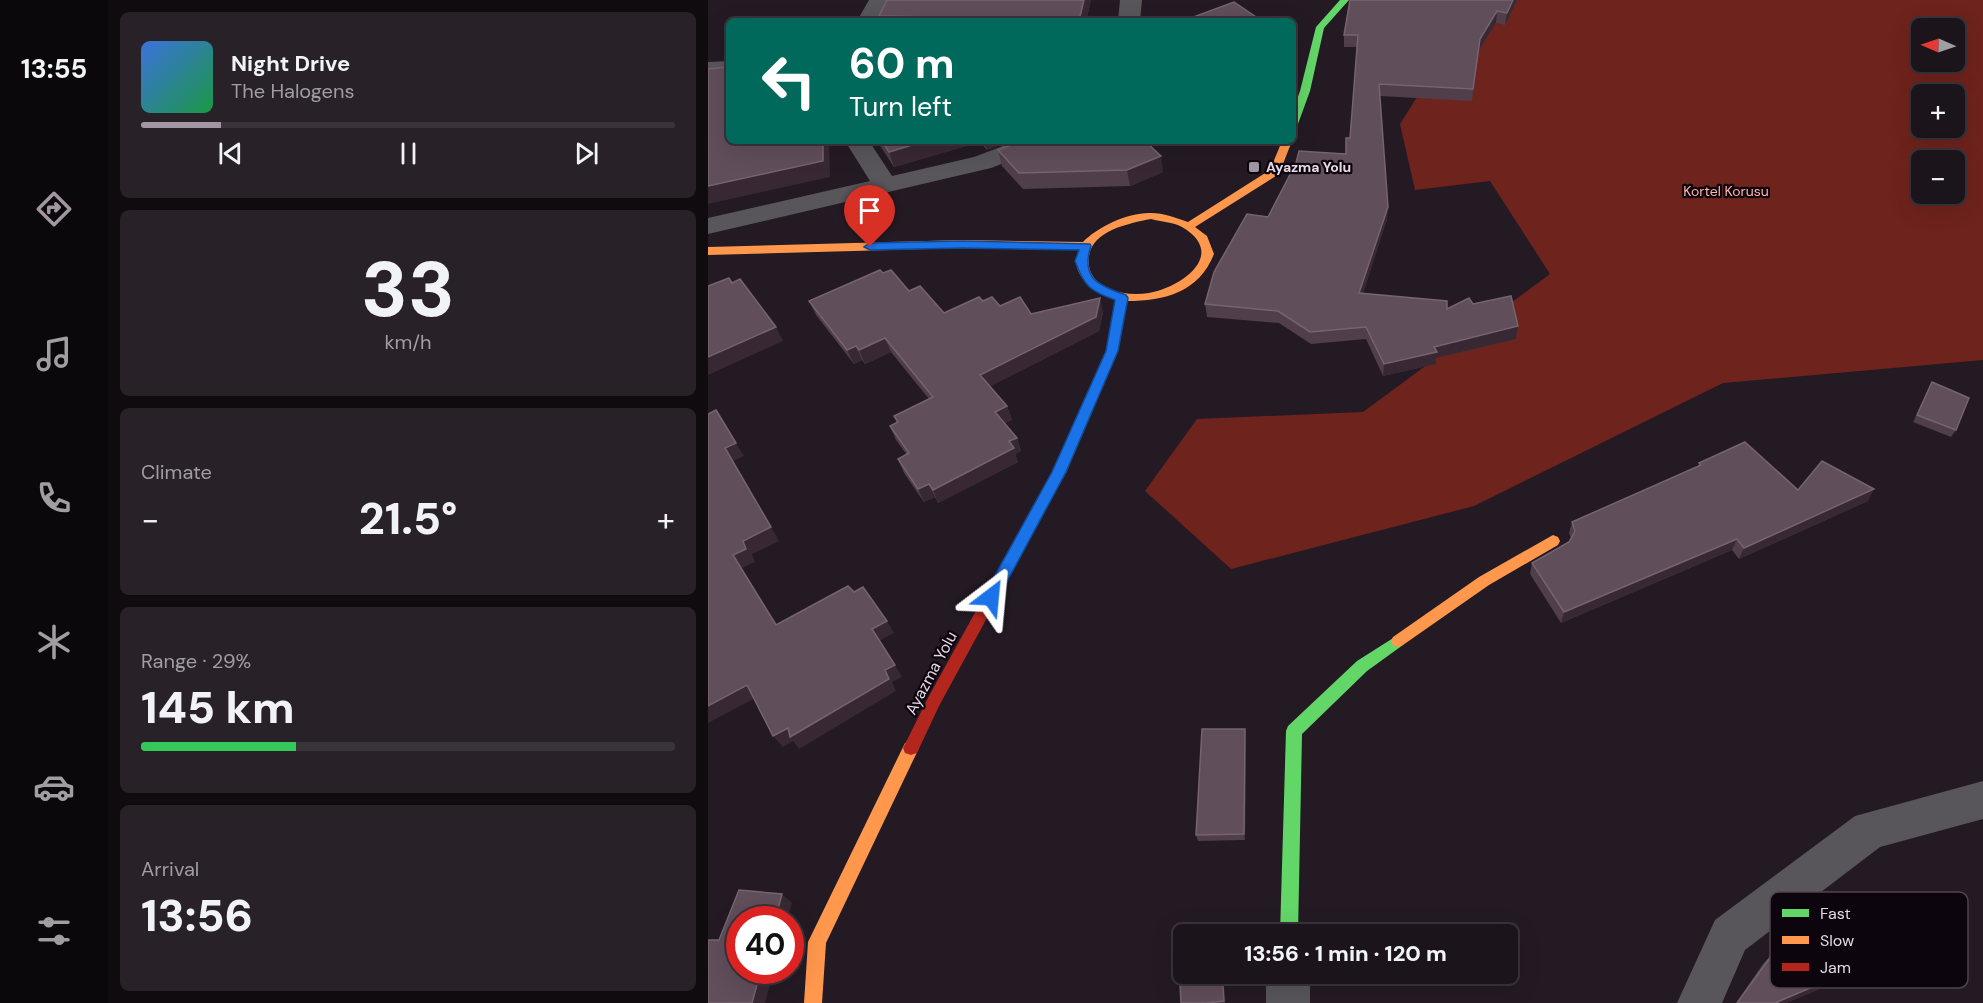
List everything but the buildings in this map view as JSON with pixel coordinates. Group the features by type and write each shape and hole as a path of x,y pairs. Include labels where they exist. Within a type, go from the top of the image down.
{"street":[{"path":"870,18 880,0"},
{"path":"1129,18 1131,0"},
{"path":"1296,116 1305,91 1320,27 1345,0"},
{"path":"708,69 726,68"},
{"path":"859,144 885,185"},
{"path":"708,226 982,163 1030,144"},
{"path":"1191,225 1275,172 1286,144"},
{"path":"1151,216 1173,218 1191,225 1202,234 1209,247 1208,262 1195,280 1178,291 1157,297 1122,298 1100,290 1087,279 1080,261 1086,246 1107,227 1128,219 1151,216"},
{"path":"708,251 963,244 1086,246"},
{"name":"Ayazma Yolu","path":"813,1003 817,942 934,701 1059,472 1112,351 1122,298"},
{"path":"1289,924 1294,731 1362,666 1484,581 1553,541"},
{"path":"1787,892 1869,830 1983,800"},
{"path":"1700,1003 1730,935 1770,905"},
{"path":"1288,984 1288,1003"}],"green space":[{"name":"Kortel Korusu","path":"1489,0 1983,0 1983,360 1723,383 1474,506 1231,569 1145,491 1197,419 1363,412 1550,274 1490,181 1415,190 1400,124 1450,45"}],"traffic: fast":[{"path":"1296,116 1305,91 1320,27 1345,0"},
{"path":"1289,924 1294,731 1362,666 1398,641"}],"traffic: slow":[{"path":"1191,225 1275,172 1286,144"},
{"path":"1151,216 1186,225 1203,239 1208,254 1203,268 1189,281 1170,291 1148,297 1125,298 1096,287 1088,278 1083,267 1083,255 1087,245 1094,236 1104,230 1151,216"},
{"path":"708,251 963,244 1086,246"},
{"path":"1059,473 1112,351 1122,298"},
{"path":"1398,641 1484,581 1553,541"},
{"path":"813,1003 817,942 911,748"}],"traffic: jam":[{"path":"911,748 934,701 1059,473"}],"place":[{"name":"Ayazma Yolu","path":"1254,167"}],"route":[{"path":"870,247 963,244 1086,246 1080,261 1087,279 1100,290 1122,298 1112,351 1059,472 991,597"}]}
